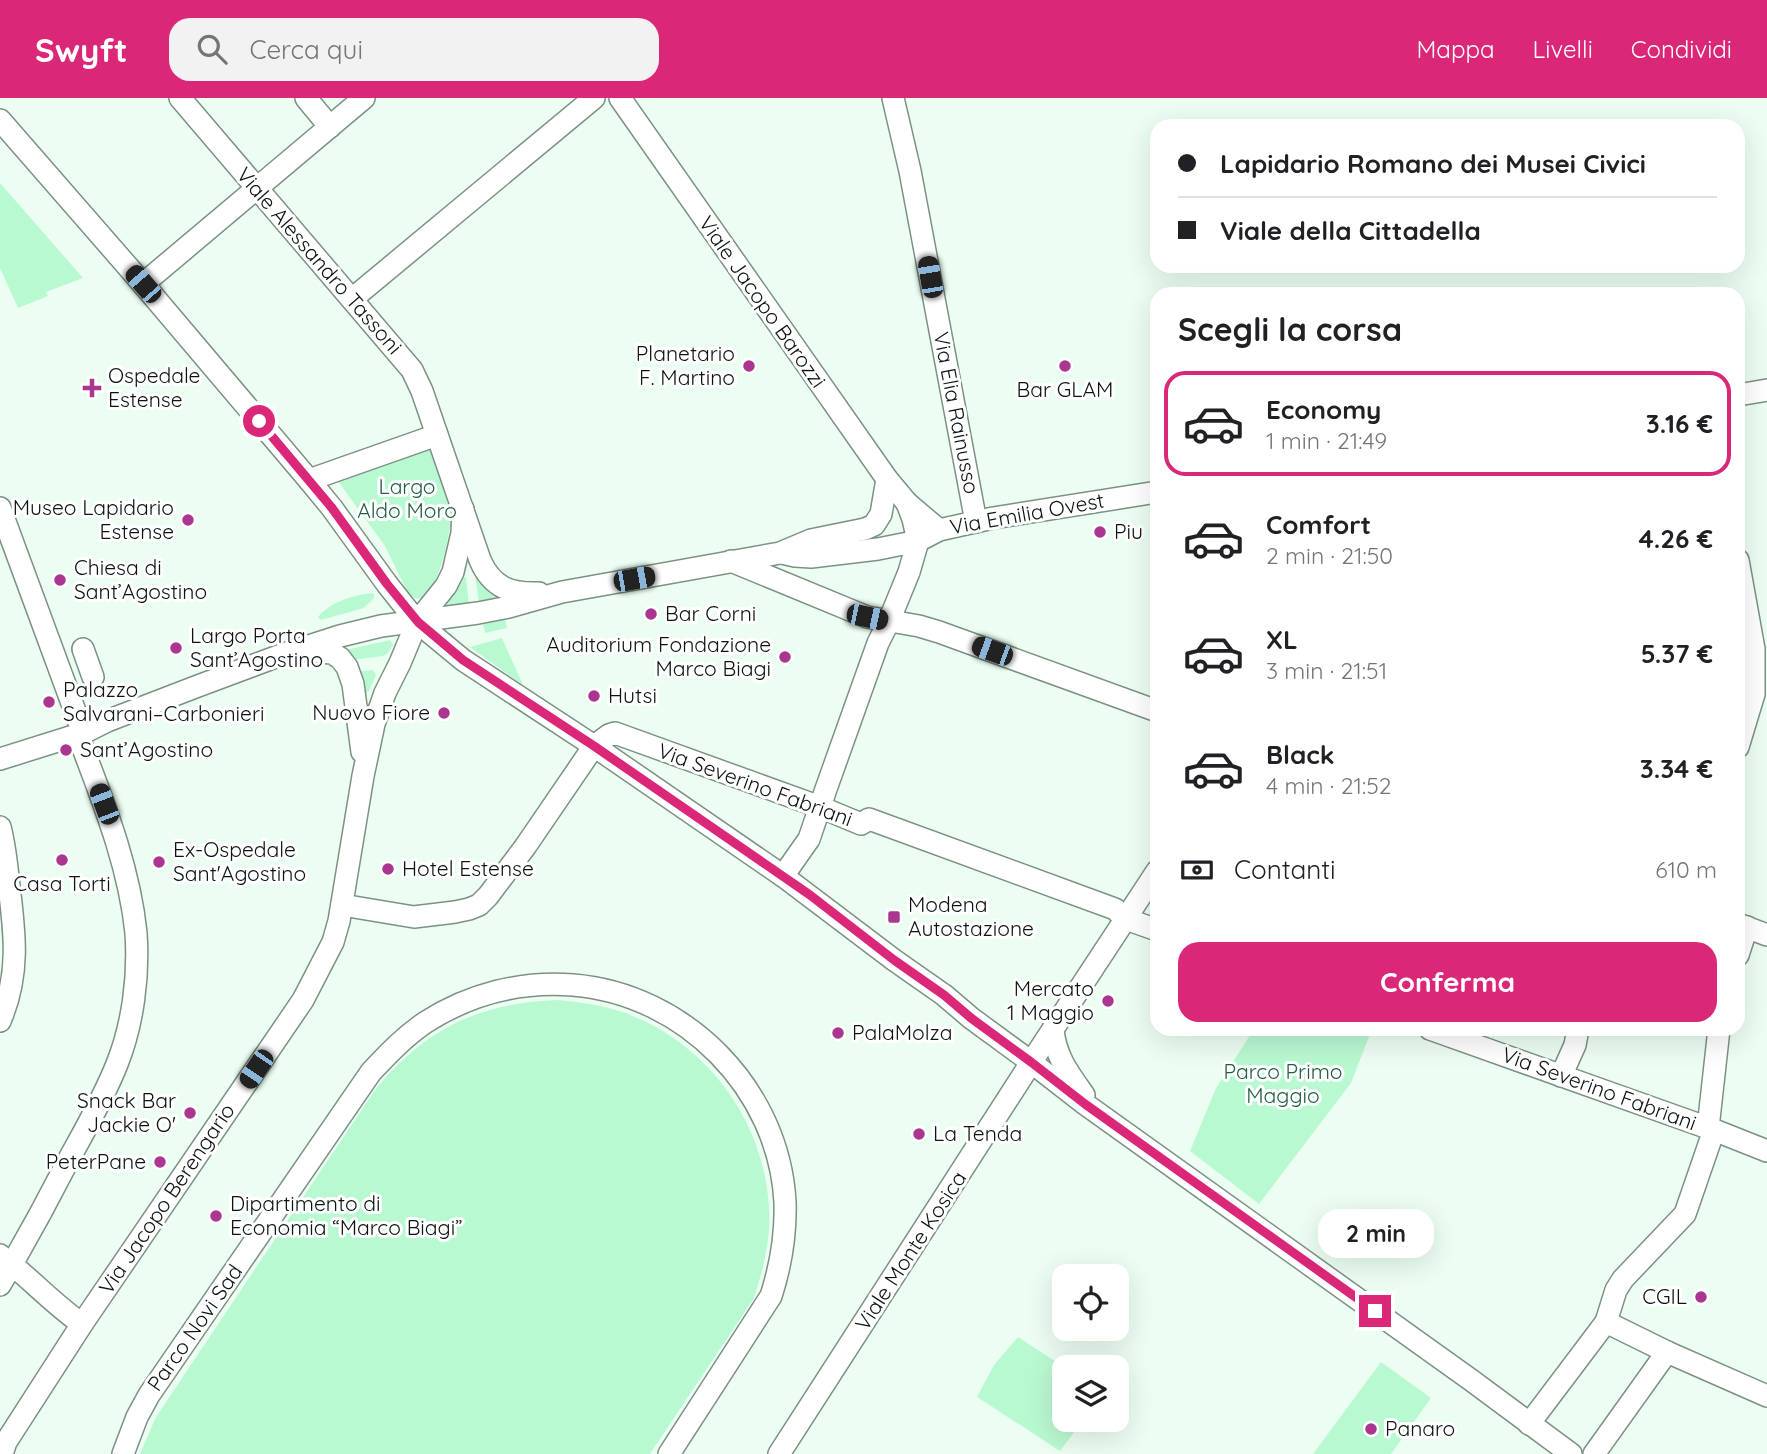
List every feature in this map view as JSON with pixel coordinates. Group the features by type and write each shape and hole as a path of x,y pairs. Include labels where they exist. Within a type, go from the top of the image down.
{"street":[{"name":"Viale Alessandro Tassoni","path":"180,98 412,370 437,435"},
{"path":"306,98 330,127"},
{"path":"143,284 364,98"},
{"path":"352,299 594,98"},
{"name":"Via Elia Rainusso","path":"893,98 911,170 976,522"},
{"name":"Viale Jacopo Barozzi","path":"627,100 887,479 907,503"},
{"path":"0,120 309,480 418,622 463,660 783,876 1097,1112 1571,1454"},
{"path":"1745,394 1767,390"},
{"path":"309,480 437,435 483,567 498,584 509,591 562,592"},
{"path":"0,759 81,734 107,721 281,655 340,636 382,626 509,607 562,592 780,552 811,540 865,529 874,525 881,514 887,479"},
{"name":"Via Emilia Ovest","path":"907,503 939,530 1150,493"},
{"path":"783,876 809,839 874,655 909,572 918,541 907,503"},
{"path":"0,508 10,563 74,707 112,827 128,884 137,953 135,991 117,1064 34,1228 6,1260 0,1285"},
{"path":"418,622 446,586 453,572 463,509"},
{"path":"780,552 795,556 825,556 878,549 918,541 939,530"},
{"path":"731,561 867,617 939,632 1150,707"},
{"path":"1745,602 1753,650 1754,694 1745,724"},
{"name":"Via Jacopo Berengario","path":"2,1454 6,1442 82,1324 303,1000 333,942 340,921 370,740 379,708 418,622"},
{"path":"83,649 93,677"},
{"path":"281,655 304,651 332,653 346,665 353,684 364,767"},
{"name":"Via Severino Fabriani","path":"594,746 615,733 861,824 869,819 1115,909 1126,919 1150,928"},
{"path":"342,905 414,917 468,909 484,901 525,848 594,746"},
{"path":"0,827 15,946 13,982 0,1021"},
{"name":"Viale Monte Kosica","path":"779,1454 1150,882"},
{"name":"Parco Novi Sad","path":"123,1454 137,1417 149,1395 371,1072 388,1054 426,1023 467,1001 513,988 559,984 595,988 629,997 651,1005 690,1028 738,1075 762,1114 778,1156 785,1200 785,1223 779,1270 771,1296 669,1454"},
{"path":"1053,1029 1054,1043 1064,1067 1097,1112"},
{"name":"Via Severino Fabriani","path":"1450,1036 1767,1151"},
{"path":"1561,1076 1577,1036"},
{"path":"1529,1424 1606,1322 1616,1290 1623,1279 1685,1214 1711,1129 1718,1036"},
{"path":"6,1260 82,1324"},
{"path":"1606,1322 1667,1352 1767,1395"},
{"path":"1594,1454 1667,1352"}],"green space":[{"path":"0,183 83,278 46,292 48,296 18,308 0,268"},
{"name":"Largo Aldo Moro","path":"436,441 452,502 452,515 441,566 427,594 418,598 408,593 385,546 335,477"},
{"path":"475,575 479,575 511,597 479,603"},
{"path":"466,577 469,604 443,608 460,578"},
{"path":"372,593 374,598 364,608 321,620 318,617 342,600"},
{"path":"505,619 507,628 485,633 483,624"},
{"path":"502,638 523,685 470,647"},
{"path":"390,640 393,645 383,656 352,660 346,650"},
{"path":"373,670 376,675 369,691 363,694 361,671"},
{"path":"557,1000 591,1004 625,1013 657,1028 686,1047 711,1071 732,1098 749,1128 761,1161 768,1195 767,1248 754,1298 650,1454 140,1454 155,1419 168,1399 375,1090 394,1069 413,1051 455,1023 502,1007"},
{"name":"Parco Primo Maggio","path":"1249,1036 1369,1036 1351,1083 1259,1204 1190,1151 1216,1088"},
{"path":"1018,1337 1052,1359 1052,1432 1074,1432 1060,1451 977,1397 994,1365"},
{"name":"Panaro","path":"1381,1362 1431,1398 1391,1454 1313,1454"}],"place":[{"name":"Planetario F. Martino","path":"749,366"},
{"name":"Bar GLAM","path":"1065,366"},
{"name":"Ospedale Estense","path":"92,388"},
{"name":"Museo Lapidario Estense","path":"188,520"},
{"name":"Piu","path":"1100,532"},
{"name":"Chiesa di Sant’Agostino","path":"60,580"},
{"name":"Bar Corni","path":"651,614"},
{"name":"Largo Porta Sant’Agostino","path":"176,648"},
{"name":"Auditorium Fondazione Marco Biagi","path":"785,657"},
{"name":"Hutsi","path":"594,696"},
{"name":"Palazzo Salvarani–Carbonieri","path":"49,702"},
{"name":"Nuovo Fiore","path":"444,713"},
{"name":"Sant’Agostino","path":"66,750"},
{"name":"Casa Torti","path":"62,860"},
{"name":"Ex-Ospedale Sant'Agostino","path":"159,862"},
{"name":"Hotel Estense","path":"388,869"},
{"name":"Modena Autostazione","path":"894,917"},
{"name":"Mercato 1 Maggio","path":"1108,1001"},
{"name":"PalaMolza","path":"838,1033"},
{"name":"Snack Bar Jackie O'","path":"190,1113"},
{"name":"La Tenda","path":"919,1134"},
{"name":"PeterPane","path":"160,1162"},
{"name":"Dipartimento di Economia “Marco Biagi”","path":"216,1216"},
{"name":"CGIL","path":"1701,1297"},
{"name":"Panaro","path":"1371,1429"}],"route":[{"path":"259,421 332,508 418,622 463,660 594,746 810,895 1085,1104 1375,1311"}]}
